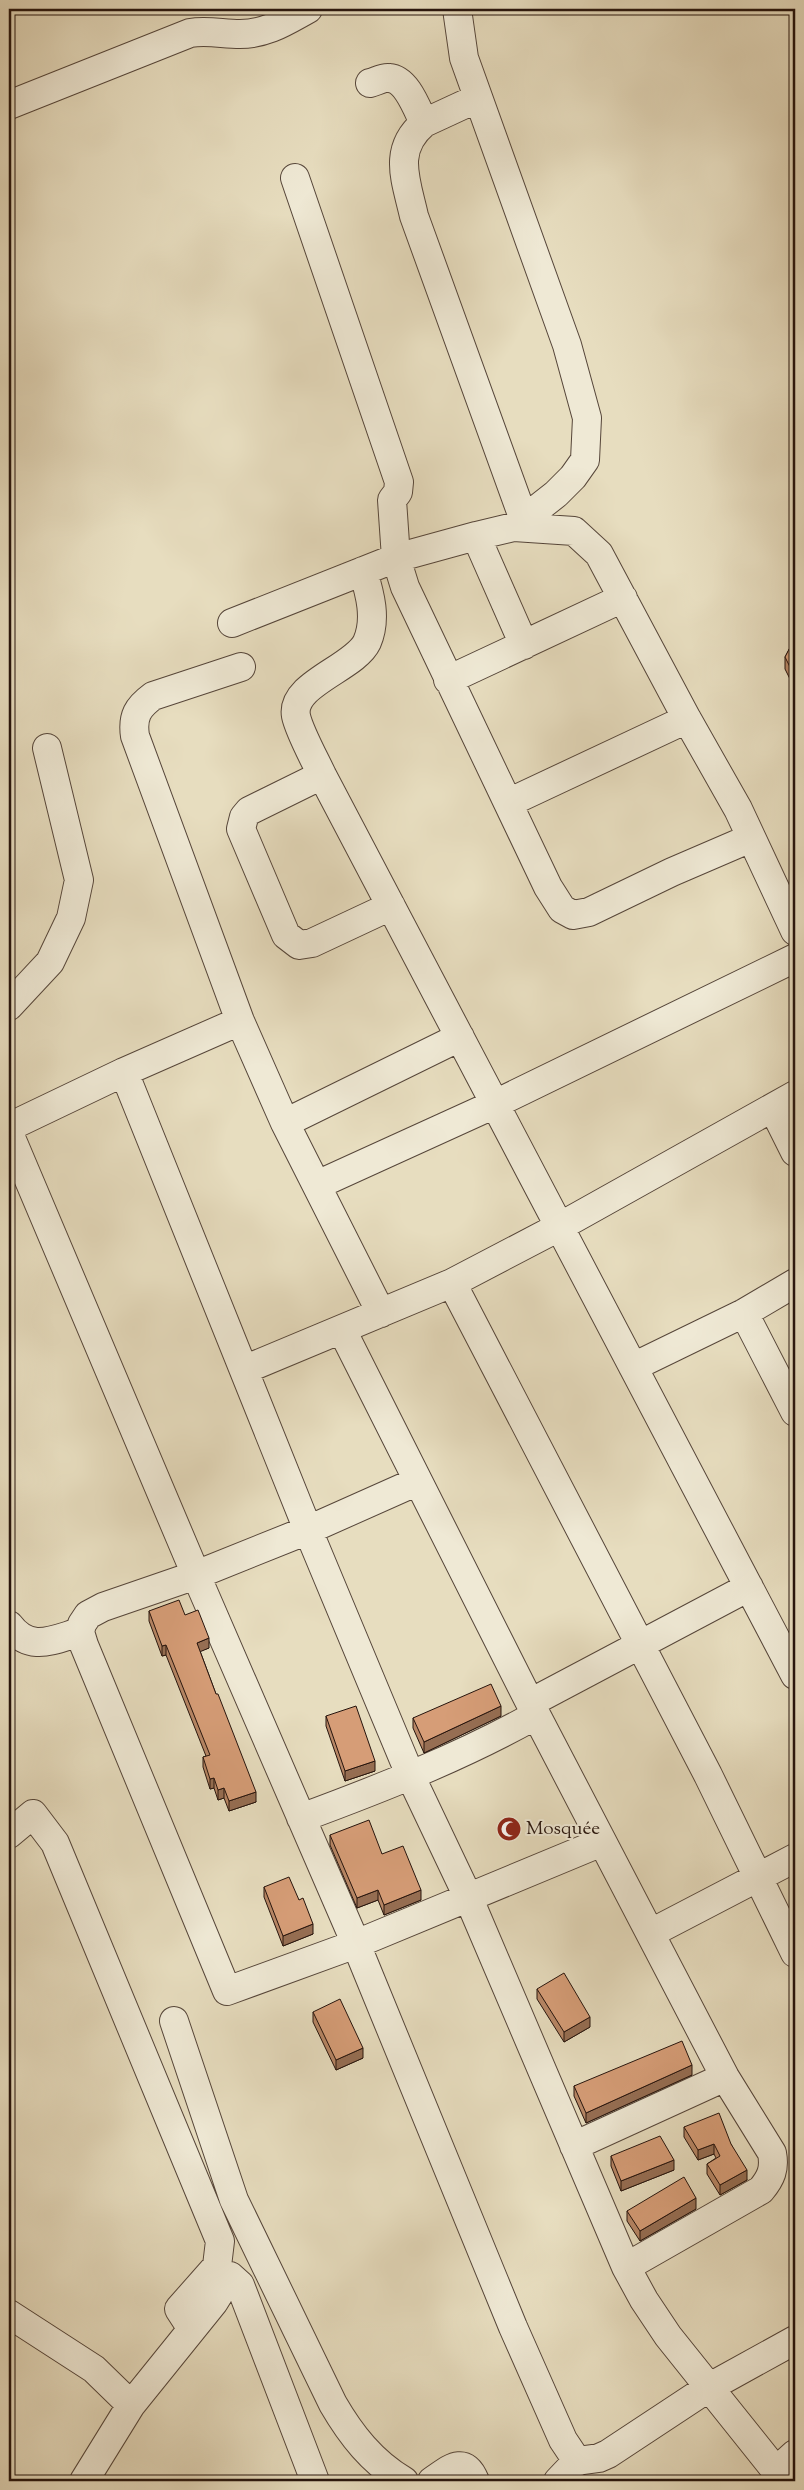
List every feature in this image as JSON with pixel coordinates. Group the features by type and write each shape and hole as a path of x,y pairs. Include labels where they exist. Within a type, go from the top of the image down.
{"street":[{"path":"9,105 190,33 210,31 240,34 258,33 269,30 308,9"},
{"path":"232,623 396,558 519,523 556,494 573,477 585,460 587,418 562,328 464,58 456,9"},
{"path":"370,83 388,78 398,81 406,89 424,122"},
{"path":"478,98 424,122 411,133 404,152 403,169 414,216 519,523"},
{"path":"295,178 399,482 398,492 392,500 396,558 405,587 548,888 562,909 573,915 589,912 750,838"},
{"path":"519,523 574,531 599,554 687,719 738,809 795,931"},
{"path":"476,536 524,644"},
{"path":"363,571 370,593 373,620 367,643 352,660 306,690 299,702 296,715 322,775 795,1675"},
{"path":"448,680 623,598"},
{"path":"241,667 153,696 136,711 134,728 240,1021 285,1123 380,1313"},
{"path":"508,803 687,719"},
{"path":"9,1006 50,962 71,918 79,880 47,748"},
{"path":"322,775 249,811 244,817 241,829 286,935 299,945 312,943 391,906"},
{"path":"317,1185 495,1104 795,958"},
{"path":"9,1127 124,1072 240,1021"},
{"path":"285,1123 460,1037"},
{"path":"124,1072 246,1369 308,1530 411,1777 469,1899 626,2267 663,2329 708,2388 785,2469"},
{"path":"246,1369 452,1282 559,1227 784,1102 795,1152"},
{"path":"9,1133 196,1576 356,1944 513,2328 563,2440 578,2460"},
{"path":"452,1282 640,1644 795,1953"},
{"path":"633,1367 744,1313 795,1283"},
{"path":"744,1313 795,1412"},
{"path":"342,1330 602,1842 651,1932 725,2077 772,2153 774,2165 769,2181 750,2198 626,2267"},
{"path":"418,1481 308,1530 196,1576 103,1607 88,1615 80,1632 227,1991 356,1944 469,1899 602,1842"},
{"path":"301,1818 411,1777 486,1743 533,1709 640,1644 748,1588"},
{"path":"9,1625 28,1642 40,1643 80,1632"},
{"path":"9,1834 34,1814 55,1843 220,2241 217,2266 179,2310 192,2329"},
{"path":"651,1932 795,1858"},
{"path":"174,2020 234,2200 333,2404 349,2432 365,2450 389,2472 404,2481"},
{"path":"574,2146 725,2077"},
{"path":"84,2481 131,2405 192,2329 230,2276 240,2285 316,2481"},
{"path":"9,2314 94,2369 131,2405"},
{"path":"558,2481 578,2460 599,2458 608,2454 708,2388 795,2340"},
{"path":"432,2481 458,2466 463,2466 468,2478"}],"building":[{"path":"795,638 795,677 785,657"},
{"path":"179,1600 185,1615 198,1610 209,1638 197,1643 256,1792 229,1801 224,1788 218,1790 214,1778 210,1779 203,1757 210,1755 166,1645 162,1646 149,1611"},
{"path":"491,1684 501,1706 424,1742 413,1718"},
{"path":"356,1706 375,1761 345,1771 326,1716"},
{"path":"369,1820 382,1854 403,1846 421,1890 384,1905 378,1890 357,1898 330,1835"},
{"path":"289,1877 299,1900 303,1898 313,1924 283,1936 264,1887"},
{"path":"564,1973 590,2017 564,2032 537,1989"},
{"path":"340,1999 363,2048 336,2060 313,2012"},
{"path":"682,2041 692,2065 586,2113 574,2086"},
{"path":"719,2113 731,2144 747,2170 720,2185 707,2164 720,2156 714,2144 698,2150 684,2127"},
{"path":"660,2136 674,2160 621,2181 611,2156"},
{"path":"684,2177 696,2198 640,2231 627,2211"}],"place":[{"name":"Mosquée","path":"509,1829"}]}
